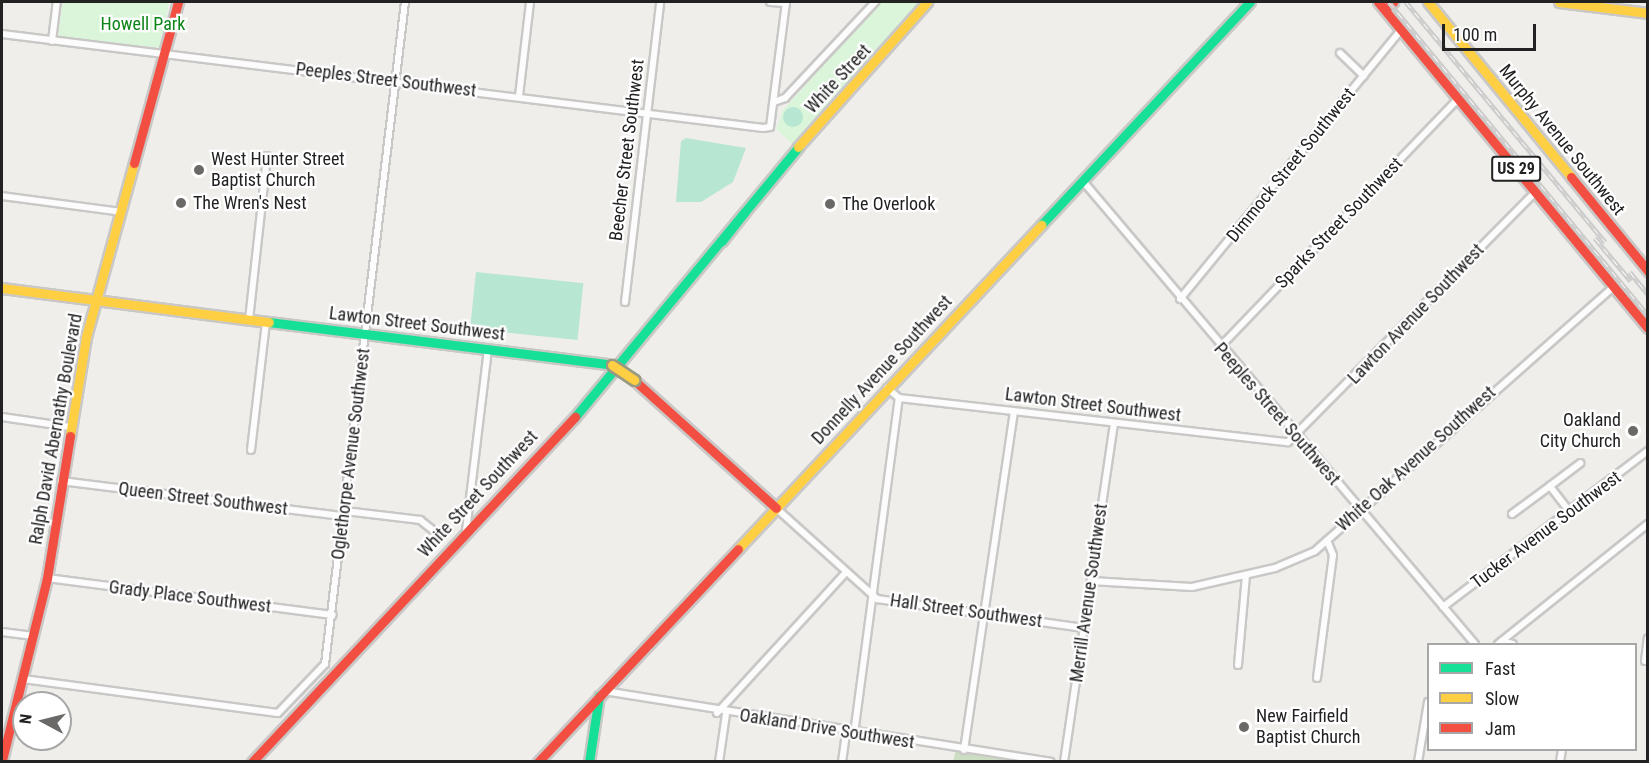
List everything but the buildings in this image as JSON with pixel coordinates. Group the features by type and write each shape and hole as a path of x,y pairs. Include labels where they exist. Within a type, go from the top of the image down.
{"street":[{"path":"52,41 57,2"},
{"name":"Ralph David Abernathy Boulevard","path":"2,760 35,637 47,578 70,427 96,300 178,2"},
{"name":"Oglethorpe Avenue Southwest","path":"23,679 278,713 327,656 405,2"},
{"path":"519,96 530,2"},
{"name":"Beecher Street Southwest","path":"625,302 649,113 660,2"},
{"path":"770,2 786,2 774,102 786,98 875,2"},
{"name":"White Street","path":"771,178 927,2"},
{"name":"Donnelly Avenue Southwest","path":"538,762 1250,2"},
{"path":"1381,5 1394,2"},
{"name":"Murphy Avenue Southwest","path":"1428,2 1647,271"},
{"path":"1559,2 1608,5 1647,14"},
{"name":"US 29","path":"1381,5 1647,328"},
{"name":"Dimmock Street Southwest","path":"1180,299 1401,30"},
{"name":"Peeples Street Southwest","path":"2,34 770,127 774,102"},
{"path":"1340,53 1364,76"},
{"name":"Sparks Street Southwest","path":"1220,347 1458,99"},
{"path":"249,320 267,156"},
{"name":"White Street Southwest","path":"252,762 618,370 771,178"},
{"name":"Peeples Street Southwest","path":"1082,180 1220,347 1473,643"},
{"name":"Lawton Avenue Southwest","path":"1296,435 1535,192"},
{"path":"2,196 122,212"},
{"name":"White Oak Avenue Southwest","path":"1317,678 1333,555 1327,540 1359,509 1614,287"},
{"name":"Lawton Street Southwest","path":"2,288 612,365 634,380 776,508"},
{"path":"251,450 266,322"},
{"path":"466,531 488,349"},
{"path":"854,734 899,398 887,388"},
{"name":"Lawton Street Southwest","path":"899,398 1114,425 1284,443 1296,435"},
{"path":"964,750 1014,413"},
{"path":"2,417 70,427"},
{"name":"Merrill Avenue Southwest","path":"1064,762 1114,425"},
{"name":"Tucker Avenue Southwest","path":"1443,607 1647,451"},
{"path":"1512,514 1580,463"},
{"name":"Queen Street Southwest","path":"61,481 345,514 420,520 433,530"},
{"path":"1550,486 1570,512"},
{"name":"Hall Street Southwest","path":"776,508 872,597 1084,628"},
{"path":"1500,643 1647,524"},
{"path":"1091,581 1172,590 1246,575 1302,558 1327,540"},
{"path":"717,712 846,572"},
{"path":"1238,665 1246,575"},
{"name":"Grady Place Southwest","path":"47,578 333,615"},
{"path":"2,632 35,637"},
{"path":"1646,661 1647,638"},
{"path":"589,762 602,694"},
{"name":"Oakland Drive Southwest","path":"602,694 846,733 1050,762"},
{"path":"1418,762 1427,711"},
{"path":"719,762 726,714"},
{"path":"842,762 846,733"}],"green space":[{"name":"Howell Park","path":"63,2 169,2 161,48 58,37"},
{"path":"881,2 919,2 792,144 776,129 783,110"},
{"path":"793,107 800,110 803,117 800,124 793,127 786,124 783,117 786,110"},
{"path":"686,138 746,148 733,182 701,202 676,202 681,141"},
{"path":"476,272 583,283 577,340 470,329"},
{"path":"956,749 1041,762 953,762"}],"railway":[{"path":"1389,2 1648,315"},
{"path":"1406,2 1605,242"},
{"path":"1595,238 1631,281"},
{"path":"1630,272 1648,294"}],"traffic: fast":[{"path":"1041,225 1250,2"},
{"path":"575,417 798,147"},
{"path":"722,241 744,213"},
{"path":"269,322 612,365"},
{"path":"589,762 599,696"}],"traffic: slow":[{"path":"798,147 927,2"},
{"path":"1428,2 1571,177"},
{"path":"1559,2 1648,13"},
{"path":"70,436 86,337 134,163"},
{"path":"738,549 1041,225"},
{"path":"2,288 269,322"},
{"path":"612,365 634,380"}],"traffic: jam":[{"path":"134,163 178,2"},
{"path":"1378,2 1648,328"},
{"path":"1385,9 1393,2"},
{"path":"1571,177 1648,271"},
{"path":"634,380 776,508"},
{"path":"252,762 575,417"},
{"path":"2,760 47,578 70,436"},
{"path":"538,762 738,549"}],"place":[{"name":"West Hunter Street Baptist Church","path":"199,170"},
{"name":"The Wren's Nest","path":"181,203"},
{"name":"The Overlook","path":"830,204"},
{"name":"Oakland City Church","path":"1633,431"},
{"name":"New Fairfield Baptist Church","path":"1244,727"}]}
